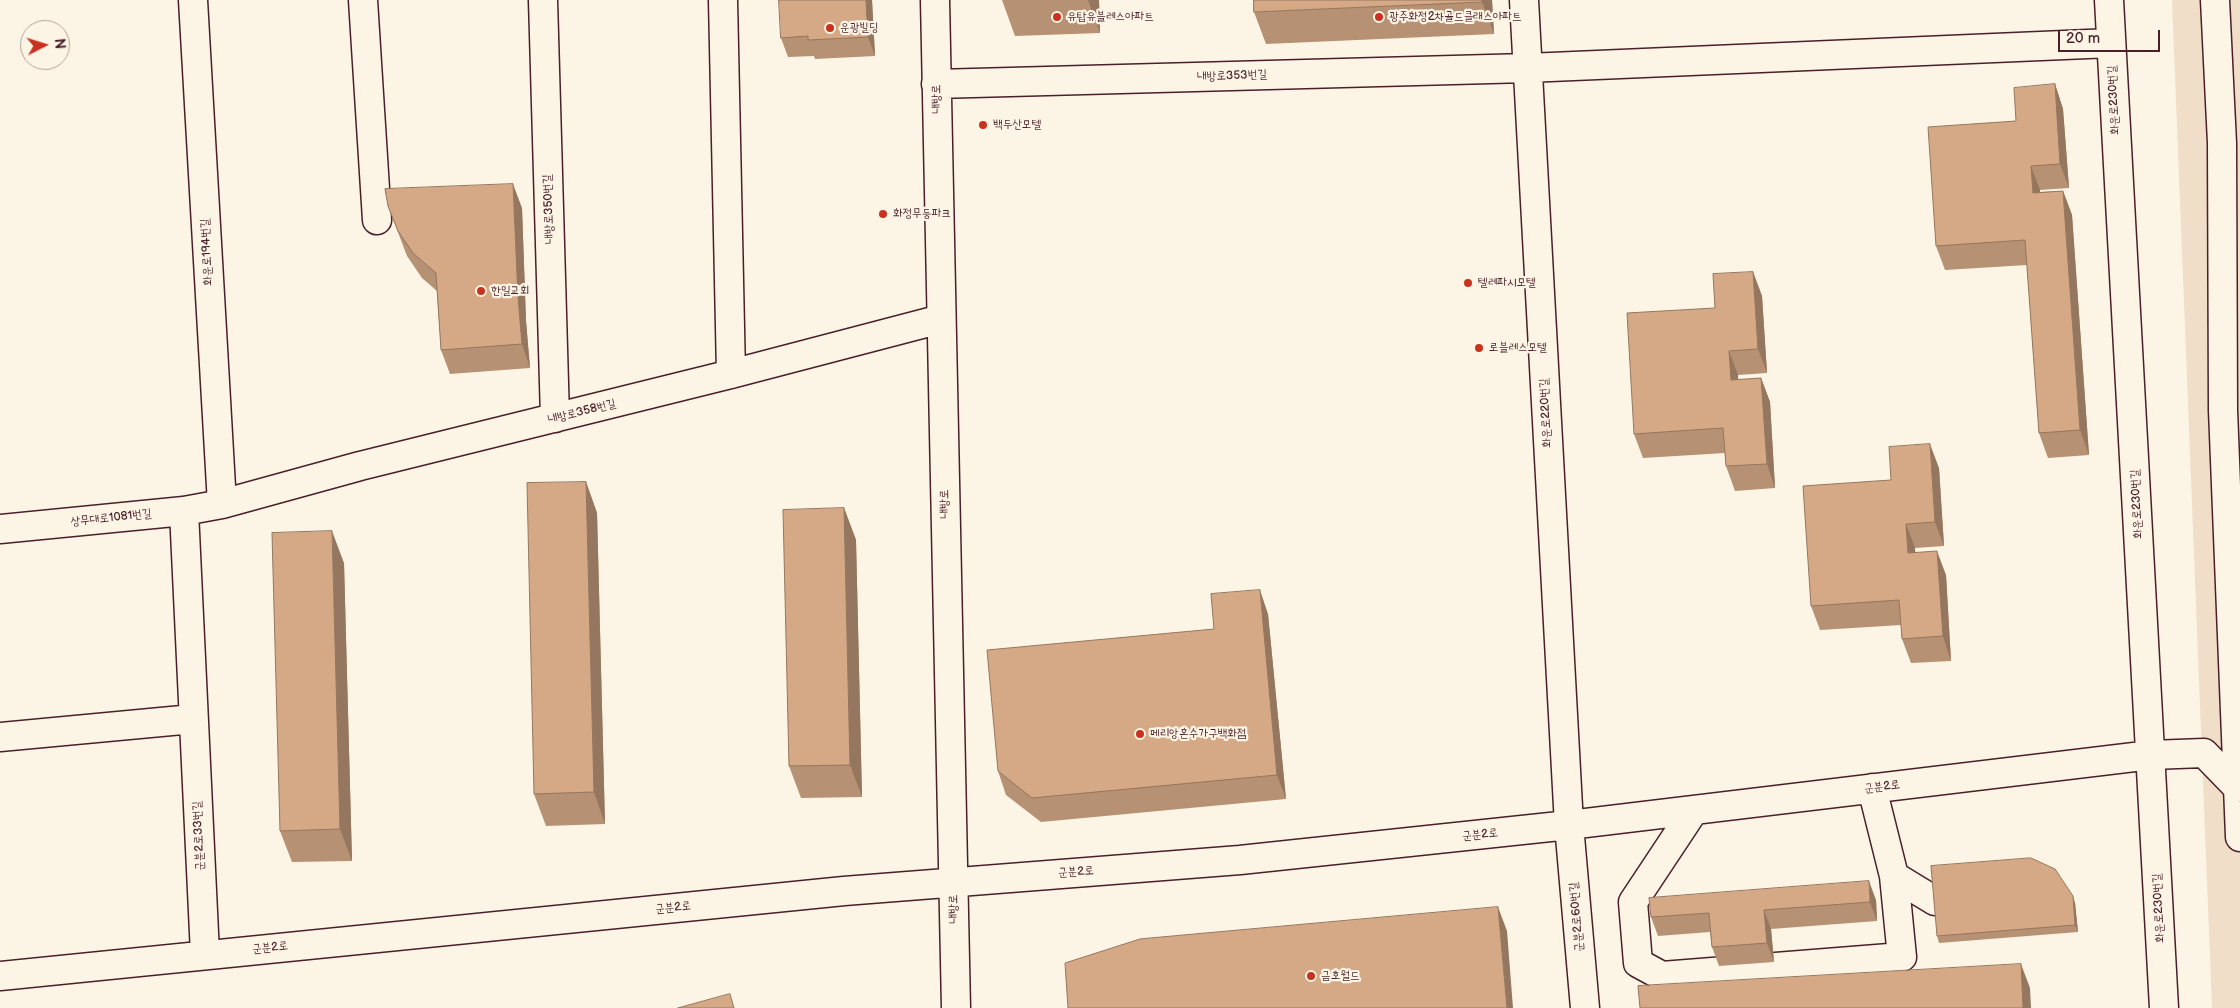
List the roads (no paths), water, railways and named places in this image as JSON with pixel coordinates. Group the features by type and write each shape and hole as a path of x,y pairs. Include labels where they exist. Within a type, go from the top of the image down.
{"street":[{"name":"화운로194번길","path":"193,0 222,504"},
{"path":"363,0 377,220"},
{"name":"내방로350번길","path":"544,0 555,418"},
{"path":"723,0 731,374"},
{"name":"내방로","path":"935,0 956,1008"},
{"name":"화운로220번길","path":"1524,0 1569,825"},
{"name":"화운로230번길","path":"2109,0 2151,755 2163,1007"},
{"path":"2215,0 2231,140 2232,409 2240,837"},
{"name":"내방로353번길","path":"936,84 1527,68 2111,43"},
{"name":"내방로358번길","path":"222,504 360,466 731,374 942,319"},
{"name":"상무대로1081번길","path":"0,529 184,511 222,504"},
{"name":"군분2로33번길","path":"184,511 205,954"},
{"path":"0,737 193,719"},
{"name":"군분2로","path":"0,976 205,954 953,881 1240,860 1569,825 2151,755 2204,753 2238,788"},
{"path":"1694,810 1633,902 1638,963 1662,976 1902,957 1894,876 1872,788"},
{"name":"군분2로60번길","path":"1569,825 1585,1008"},
{"path":"1894,876 1935,901"}],"place":[{"name":"유탑유블레스아파트","path":"1057,17"},
{"name":"광주화정2차골드클래스아파트","path":"1379,17"},
{"name":"운광빌딩","path":"830,28"},
{"name":"백두산모텔","path":"983,125"},
{"name":"화정무등파크","path":"883,214"},
{"name":"텔레파시모텔","path":"1468,283"},
{"name":"한일교회","path":"481,291"},
{"name":"로블레스모텔","path":"1479,348"},
{"name":"메리앙혼수가구백화점","path":"1140,734"},
{"name":"금호월드","path":"1311,976"}]}
